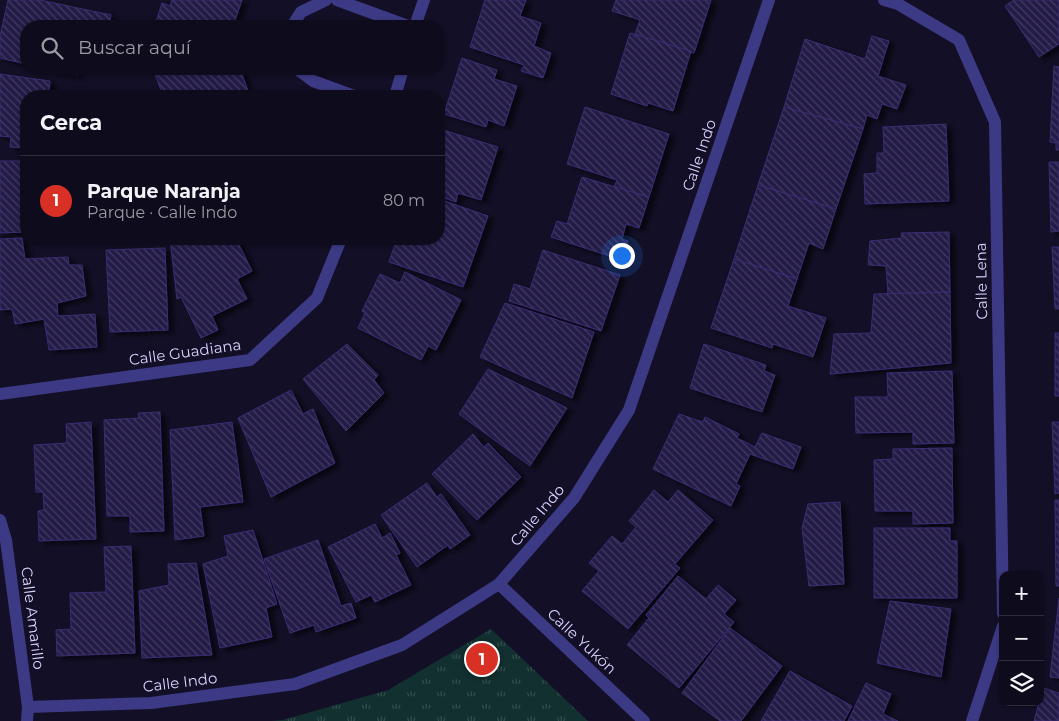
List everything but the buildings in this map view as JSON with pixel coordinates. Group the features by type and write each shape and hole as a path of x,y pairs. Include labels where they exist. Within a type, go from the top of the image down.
{"street":[{"path":"296,20 301,12 326,0"},
{"path":"337,0 392,20"},
{"path":"417,20 424,0"},
{"name":"Calle Indo","path":"28,707 151,703 295,684 402,645 499,584 574,498 629,410 769,0"},
{"name":"Calle Lena","path":"884,0 898,4 959,40 995,122 1002,571"},
{"path":"305,75 313,81 338,90"},
{"path":"397,90 401,75"},
{"name":"Calle Guadiana","path":"0,394 250,360 318,298 339,245"},
{"name":"Calle Amarillo","path":"0,520 6,540 28,707 26,721"},
{"name":"Calle Yukón","path":"499,584 644,721"},
{"path":"972,721 999,638"}],"green space":[{"path":"491,629 588,721 271,721 283,720 388,690"}],"place":[{"name":"Parque Naranja","path":"482,659"}]}
